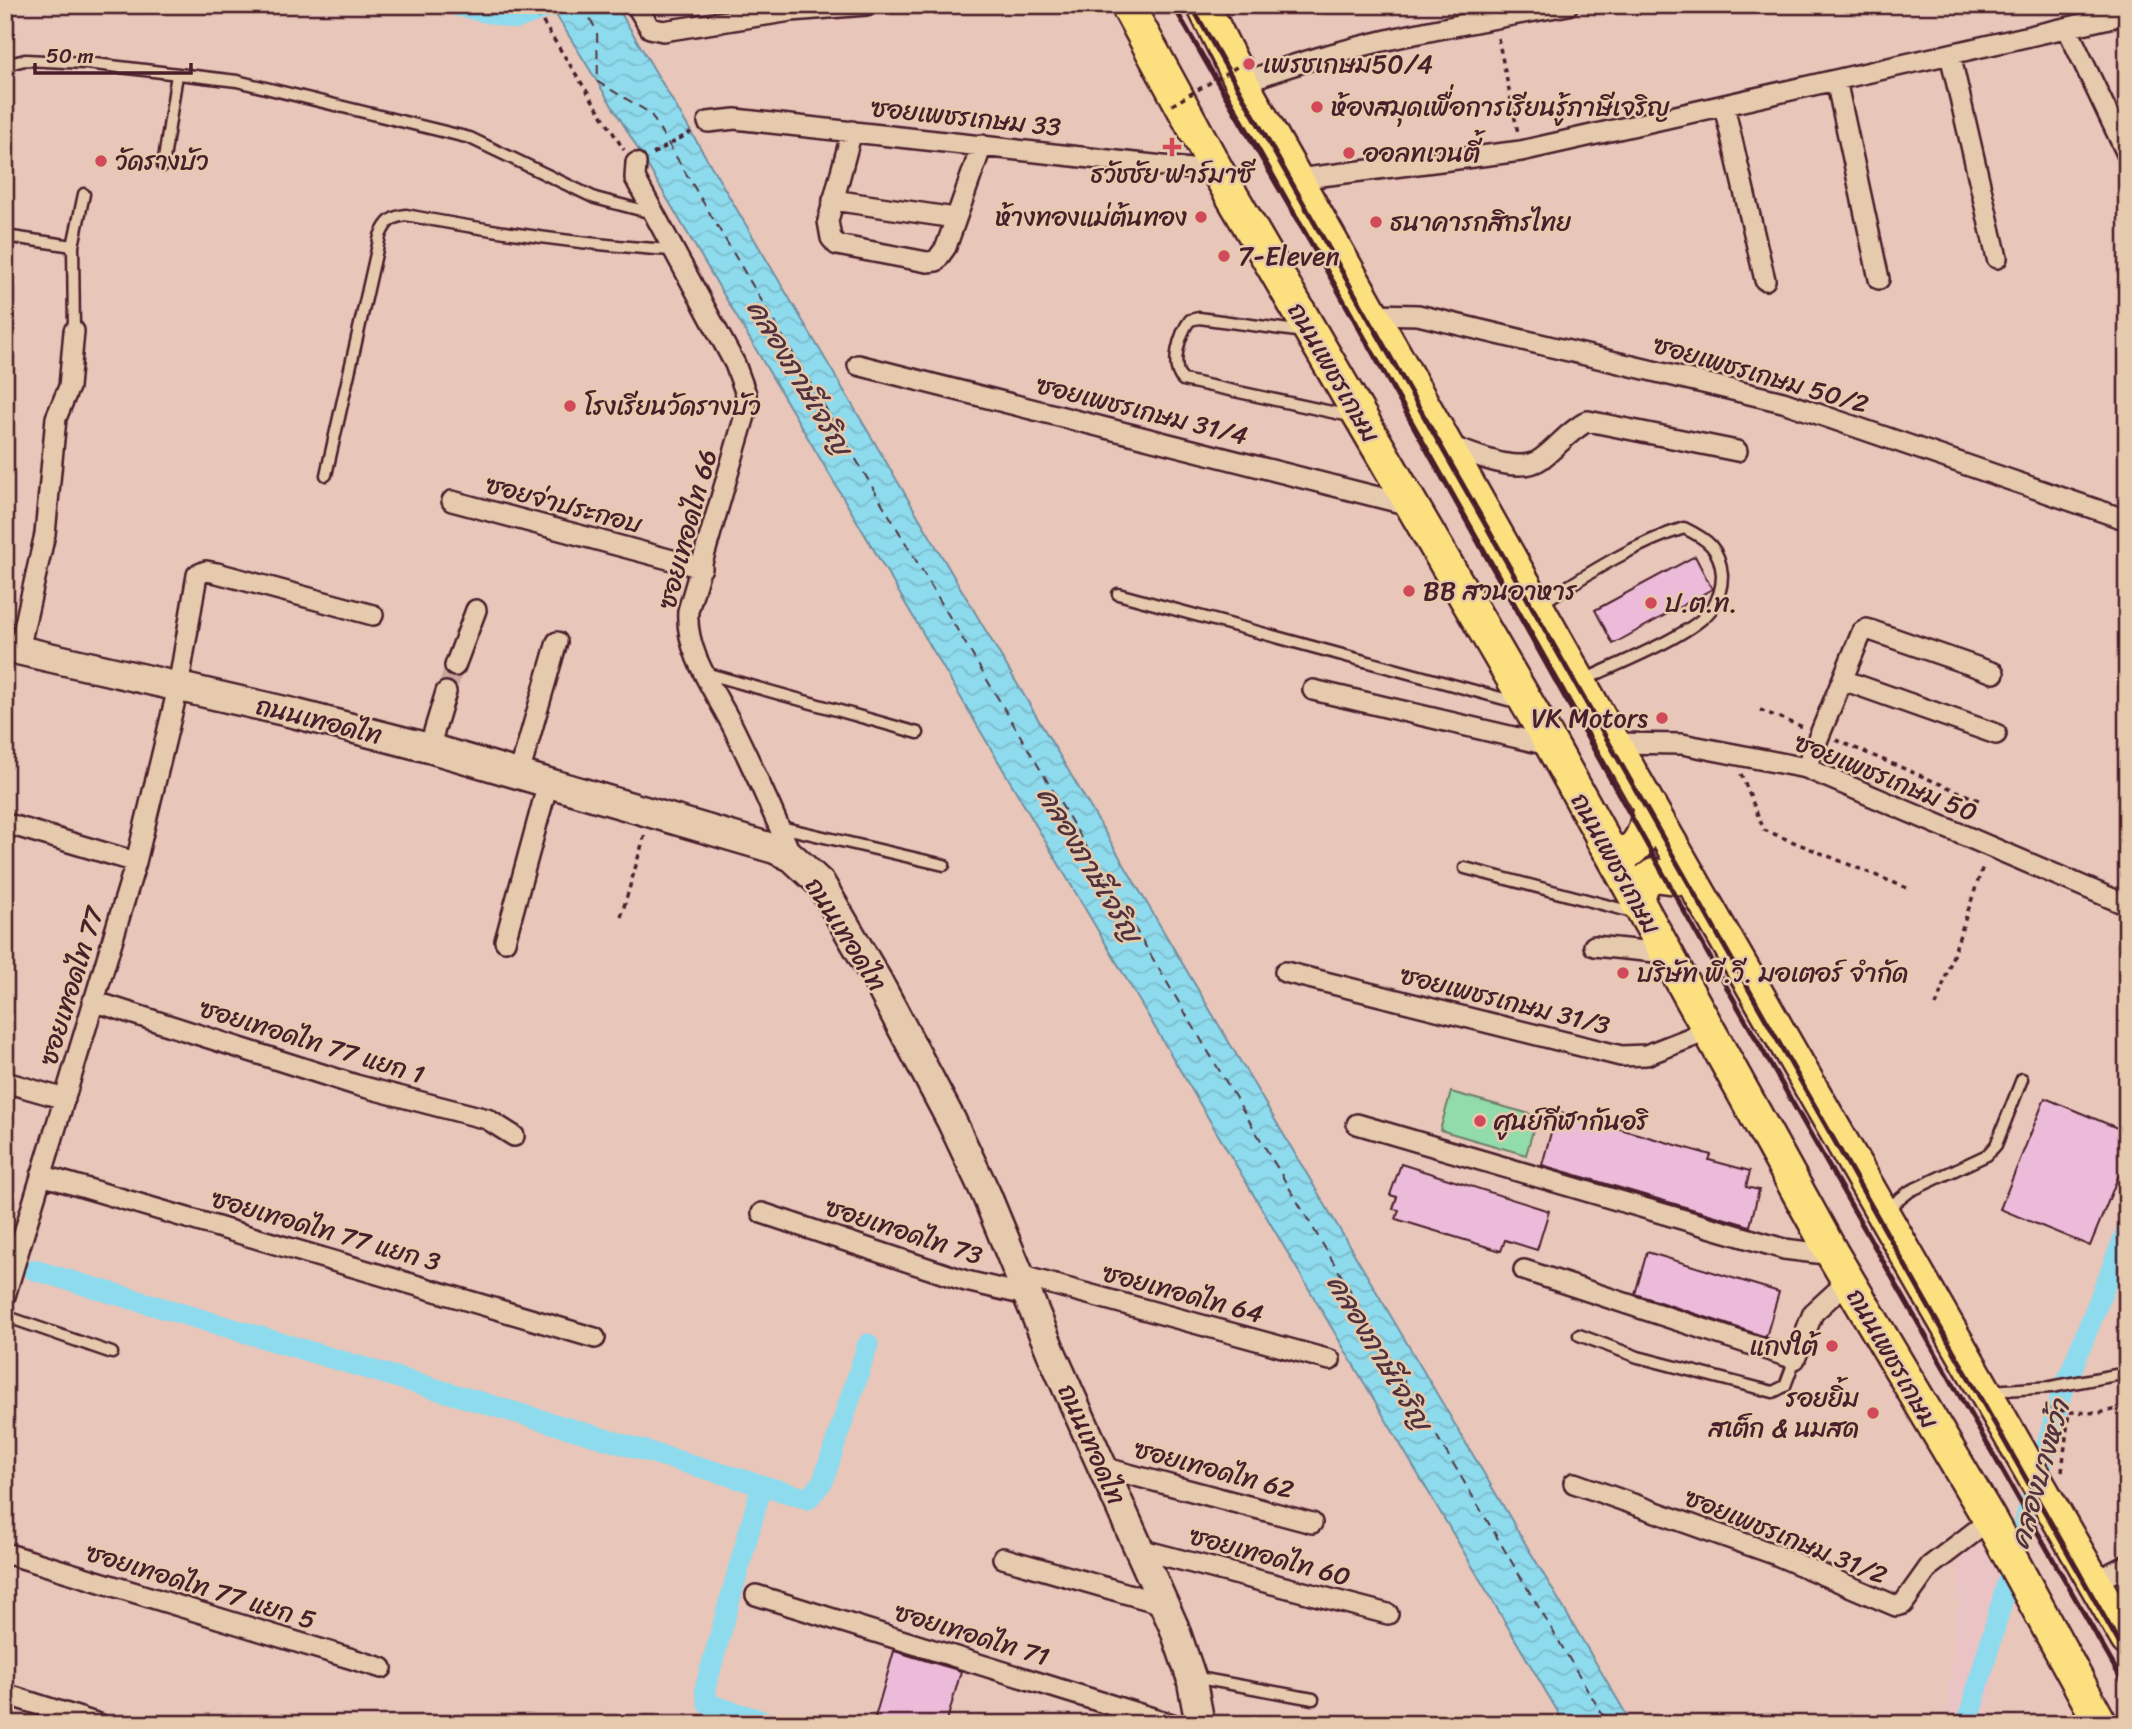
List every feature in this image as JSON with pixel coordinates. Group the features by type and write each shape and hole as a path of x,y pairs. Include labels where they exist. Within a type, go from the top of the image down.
{"main road":[{"name":"ถนนเพชรเกษม","path":"1127,5 1218,172 1552,746 1840,1268 1990,1520 2101,1724"},
{"path":"1203,5 1247,71 1297,179 1372,314 2014,1447 2127,1639"},
{"name":"ถนนเทอดไท","path":"12,649 293,713 429,748 650,815 775,849 792,857 821,884 877,980 951,1120 1163,1604 1191,1677 1200,1724"},
{"path":"1602,839 1615,854 1628,853 1636,847 1643,835 1650,807"},
{"path":"1640,909 1643,883 1654,875 1692,880"}],"street":[{"path":"636,5 650,28 663,30 791,11 866,5"},
{"path":"1247,71 1293,64 1493,12 1568,5"},
{"path":"1297,179 1521,151 2127,14"},
{"path":"2067,28 2127,154"},
{"path":"1950,54 1997,258"},
{"path":"1836,80 1879,279"},
{"path":"1724,106 1765,280"},
{"name":"ซอยเพชรเกษม 33","path":"708,122 735,119 1218,172"},
{"path":"852,131 828,229 837,245 927,262 942,256 982,145"},
{"name":"ซอยเทอดไท 66","path":"635,169 672,250 735,364 746,394 746,412 688,611 687,628 705,673 792,857"},
{"path":"833,200 955,218"},
{"name":"ซอยเพชรเกษม 50/2","path":"1372,314 1418,315 1783,402 2127,520"},
{"path":"12,649 45,534 55,427 69,387 74,331"},
{"name":"ซอยเพชรเกษม 31/4","path":"858,365 1413,506"},
{"path":"1447,445 1525,466 1541,459 1564,436 1588,421 1737,451"},
{"name":"ซอยจ่าประกอบ","path":"452,501 702,568"},
{"name":"ซอยเทอดไท 77","path":"5,1296 136,862 178,688 195,580 201,572 217,573 373,615"},
{"path":"455,666 476,610"},
{"path":"1806,768 1862,632 1867,629 1994,673"},
{"path":"519,774 557,642"},
{"path":"1843,680 1996,734"},
{"path":"1313,690 1552,746"},
{"path":"429,748 446,692"},
{"name":"ซอยเพชรเกษม 50","path":"1615,743 1682,744 1806,768 2127,905"},
{"path":"505,941 548,783"},
{"path":"5,823 136,862"},
{"path":"1594,946 1666,953"},
{"name":"ซอยเพชรเกษม 31/3","path":"1286,972 1621,1056 1646,1055 1710,1030"},
{"name":"ซอยเทอดไท 77 แยก 1","path":"93,1001 356,1085 487,1119 514,1136"},
{"path":"5,1082 65,1099"},
{"path":"1357,1124 1784,1249 1840,1268 1813,1313 1795,1359 1524,1270"},
{"name":"ซอยเทอดไท 77 แยก 3","path":"41,1175 595,1338"},
{"name":"ซอยเทอดไท 73","path":"762,1213 966,1281 1026,1286"},
{"name":"ซอยเทอดไท 64","path":"1026,1286 1330,1360"},
{"name":"ซอยเทอดไท 62","path":"1102,1467 1312,1523"},
{"name":"ซอยเพชรเกษม 31/2","path":"1574,1483 1774,1554 1896,1606 1903,1604 1930,1566 1990,1520"},
{"name":"ซอยเทอดไท 60","path":"1139,1549 1388,1614"},
{"name":"ซอยเทอดไท 77 แยก 5","path":"5,1553 382,1668"},
{"path":"1003,1558 1163,1604"},
{"path":"2094,1582 2127,1565"},
{"name":"ซอยเทอดไท 71","path":"756,1595 1172,1724"},
{"path":"5,1694 99,1724"}],"lane":[{"path":"5,71 13,63 25,60 237,81 435,127 470,138 595,198 654,213"},
{"path":"163,166 177,74"},
{"path":"74,331 73,246 84,194"},
{"path":"327,475 380,236 386,223 395,216 406,215 514,236 590,246 672,250"},
{"path":"5,236 73,246"},
{"path":"1312,333 1199,318 1190,320 1184,327 1176,366 1177,374 1183,380 1361,418"},
{"path":"1537,606 1585,575 1662,535 1685,528 1710,541 1721,560 1723,589 1711,610 1696,625 1582,681"},
{"path":"1118,594 1528,705"},
{"path":"705,673 918,733"},
{"path":"780,827 944,865"},
{"path":"1465,868 1640,909"},
{"path":"1882,1212 1910,1191 1987,1155 1996,1145 2022,1079"},
{"path":"5,1316 112,1353"},
{"path":"1579,1335 1638,1357 1773,1392 1785,1385 1795,1359"},
{"path":"1984,1391 2051,1387 2127,1373"},
{"path":"1191,1677 1313,1699"}],"path":[{"path":"532,5 635,169 708,122"},
{"path":"1493,12 1521,151"},
{"path":"1172,105 1247,71"},
{"path":"1760,710 1983,802"},
{"path":"1731,752 1764,830 1908,888"},
{"path":"621,917 650,815"},
{"path":"1936,1006 1990,847"},
{"path":"2050,1408 2099,1413 2127,1407"},
{"path":"2062,1471 2069,1412"}],"shaded area":[{"path":"1979,1521 1998,1578 1995,1676 1985,1724 1945,1724 1959,1598 1957,1525"}],"green space":[{"path":"1451,1092 1537,1116 1526,1155 1440,1130"}],"water":[{"name":"คลองภาษีเจริญ","path":"550,5 616,5 1632,1724 1565,1724 622,122"}],"building":[{"path":"1695,556 1712,589 1613,644 1595,610"},
{"path":"2045,1098 2127,1132 2127,1155 2090,1246 2000,1209"},
{"path":"1557,1111 1711,1155 1709,1160 1750,1171 1746,1187 1759,1190 1750,1226 1542,1165"},
{"path":"1401,1164 1549,1211 1537,1250 1505,1240 1501,1251 1396,1219 1399,1210 1393,1209 1397,1197 1390,1195"},
{"path":"1647,1252 1779,1292 1766,1337 1635,1294"},
{"path":"894,1651 961,1671 946,1724 884,1724 874,1721"}],"waterway":[{"path":"454,5 516,19 553,5"},
{"name":"คลองบางหว้า","path":"1967,1724 2060,1399 2127,1230"},
{"path":"34,1270 808,1499 823,1481 868,1344"},
{"path":"762,1485 705,1689 708,1704 773,1724"}],"ferry route":[{"path":"582,5 597,31 598,82 650,113 1608,1724"}],"tunnel":[{"path":"446,692 455,666"}],"railway":[{"path":"1173,5 1336,287 1722,979 2127,1689"},
{"path":"1191,5 2127,1657"}],"place":[{"name":"เพรชเกษม50/4","path":"1249,64"},
{"name":"ห้องสมุดเพื่อการเรียนรู้ภาษีเจริญ","path":"1317,107"},
{"name":"ธวัชชัย ฟาร์มาซี","path":"1172,147"},
{"name":"ออลทเวนตี้","path":"1349,153"},
{"name":"วัดรางบัว","path":"101,161"},
{"name":"ห้างทองแม่ต้นทอง","path":"1201,217"},
{"name":"ธนาคารกสิกรไทย","path":"1376,222"},
{"name":"7-Eleven","path":"1224,256"},
{"name":"โรงเรียนวัดรางบัว","path":"570,406"},
{"name":"BB สวนอาหาร","path":"1409,591"},
{"name":"ป.ต.ท.","path":"1651,603"},
{"name":"VK Motors","path":"1662,718"},
{"name":"บริษัท พี.วี. มอเตอร์ จำกัด","path":"1623,973"},
{"name":"ศูนย์กีฬากันอริ","path":"1480,1121"},
{"name":"แกงใต้","path":"1832,1346"},
{"name":"รอยยิ้ม สเต็ก & นมสด","path":"1873,1413"}]}
